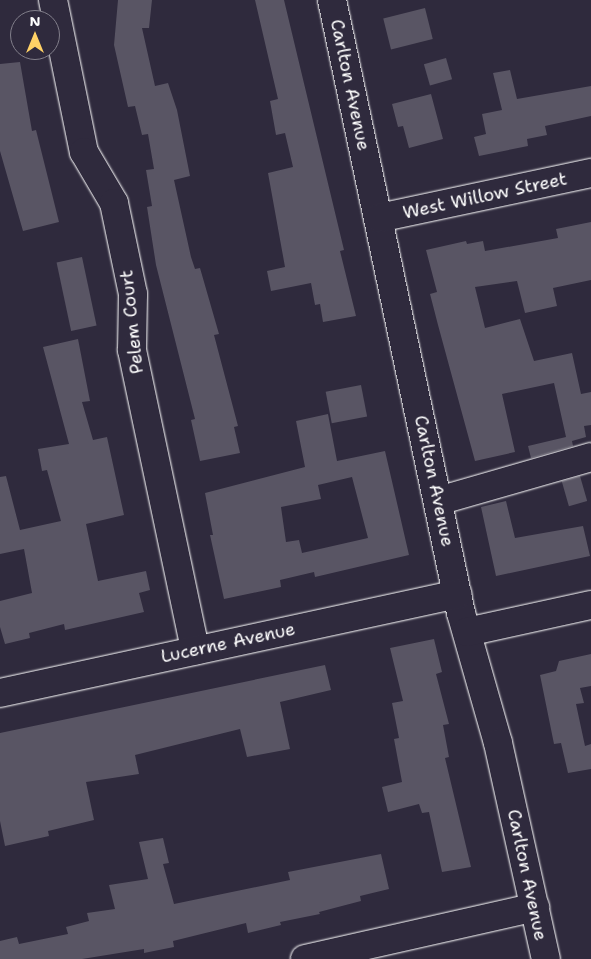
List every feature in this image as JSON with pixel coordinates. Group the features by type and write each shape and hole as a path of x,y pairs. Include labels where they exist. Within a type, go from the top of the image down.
{"street":[{"name":"Pelem Court","path":"53,0 84,152 111,197 116,212 133,294 132,350 195,650"},
{"name":"Carlton Avenue","path":"332,0 457,594 498,743 546,959"},
{"name":"West Willow Street","path":"379,218 591,173"},
{"path":"438,501 591,457"},
{"name":"Lucerne Avenue","path":"0,693 457,594"},
{"path":"467,632 591,606"},
{"path":"305,959 535,907"}],"building":[{"path":"118,0 152,0 149,28 142,28 155,86 168,83 177,110 190,176 174,180 191,257 195,269 200,268 219,334 214,335 238,426 234,427 240,453 200,461 191,420 195,419 156,265 147,207 152,206 146,170 154,169 148,134 142,135 135,106 128,107 114,45"},
{"path":"255,0 284,0 344,250 340,251 356,316 323,322 320,304 315,305 311,283 271,291 267,271 285,267 268,173 293,167 285,133 276,135 270,101 278,99"},
{"path":"425,8 433,39 391,49 383,18"},
{"path":"446,58 452,79 430,85 424,64"},
{"path":"20,62 32,131 36,130 59,222 23,231 0,151 0,64"},
{"path":"510,70 517,99 591,86 591,116 545,126 547,135 527,139 528,146 479,156 474,137 486,134 482,114 502,110 493,73"},
{"path":"431,94 443,139 409,148 403,126 398,127 392,104"},
{"path":"591,222 591,280 553,288 557,306 525,313 517,281 475,287 485,328 520,319 534,361 572,353 581,394 591,392 591,425 584,426 586,437 572,441 573,446 531,458 528,446 566,437 554,383 502,394 515,452 475,461 430,294 437,292 426,250 466,241 467,244 483,241 485,251 558,238 556,229"},
{"path":"82,257 97,325 71,331 57,262"},
{"path":"78,339 90,401 82,402 93,440 107,437 124,515 86,524 98,581 146,571 150,590 139,593 144,612 65,630 64,624 29,633 30,638 5,644 0,627 0,601 32,593 24,549 0,554 0,477 6,476 20,530 61,521 47,470 42,471 38,449 69,444 43,347"},
{"path":"361,385 367,416 332,423 326,392"},
{"path":"328,414 337,461 385,451 409,555 315,577 314,572 280,580 281,587 224,599 210,535 213,535 205,493 305,467 296,421","holes":["352,477 368,538 302,553 299,540 286,542 281,507 321,499 318,485"]},
{"path":"580,476 587,501 569,506 562,481"},
{"path":"506,501 515,538 583,526 590,556 496,576 481,507"},
{"path":"434,639 442,672 436,674 449,724 443,725 449,757 445,758 471,867 442,872 429,812 422,813 419,804 388,812 382,787 402,782 394,739 399,738 392,703 403,701 390,648"},
{"path":"591,654 591,686 580,688 584,703 576,704 585,746 591,744 591,769 568,773 561,743 554,744 540,675 556,671 559,661"},
{"path":"325,665 331,690 280,702 290,749 247,757 240,729 135,755 139,774 86,782 94,820 48,831 49,836 5,846 0,821 0,733"},
{"path":"163,838 169,863 163,864 174,904 290,880 288,872 381,854 389,889 360,896 361,901 319,912 320,914 280,922 281,925 248,933 246,923 173,941 174,947 144,953 144,949 82,959 0,959 0,941 17,937 19,944 68,934 66,927 89,921 87,913 115,909 109,885 148,879 139,842"}]}
